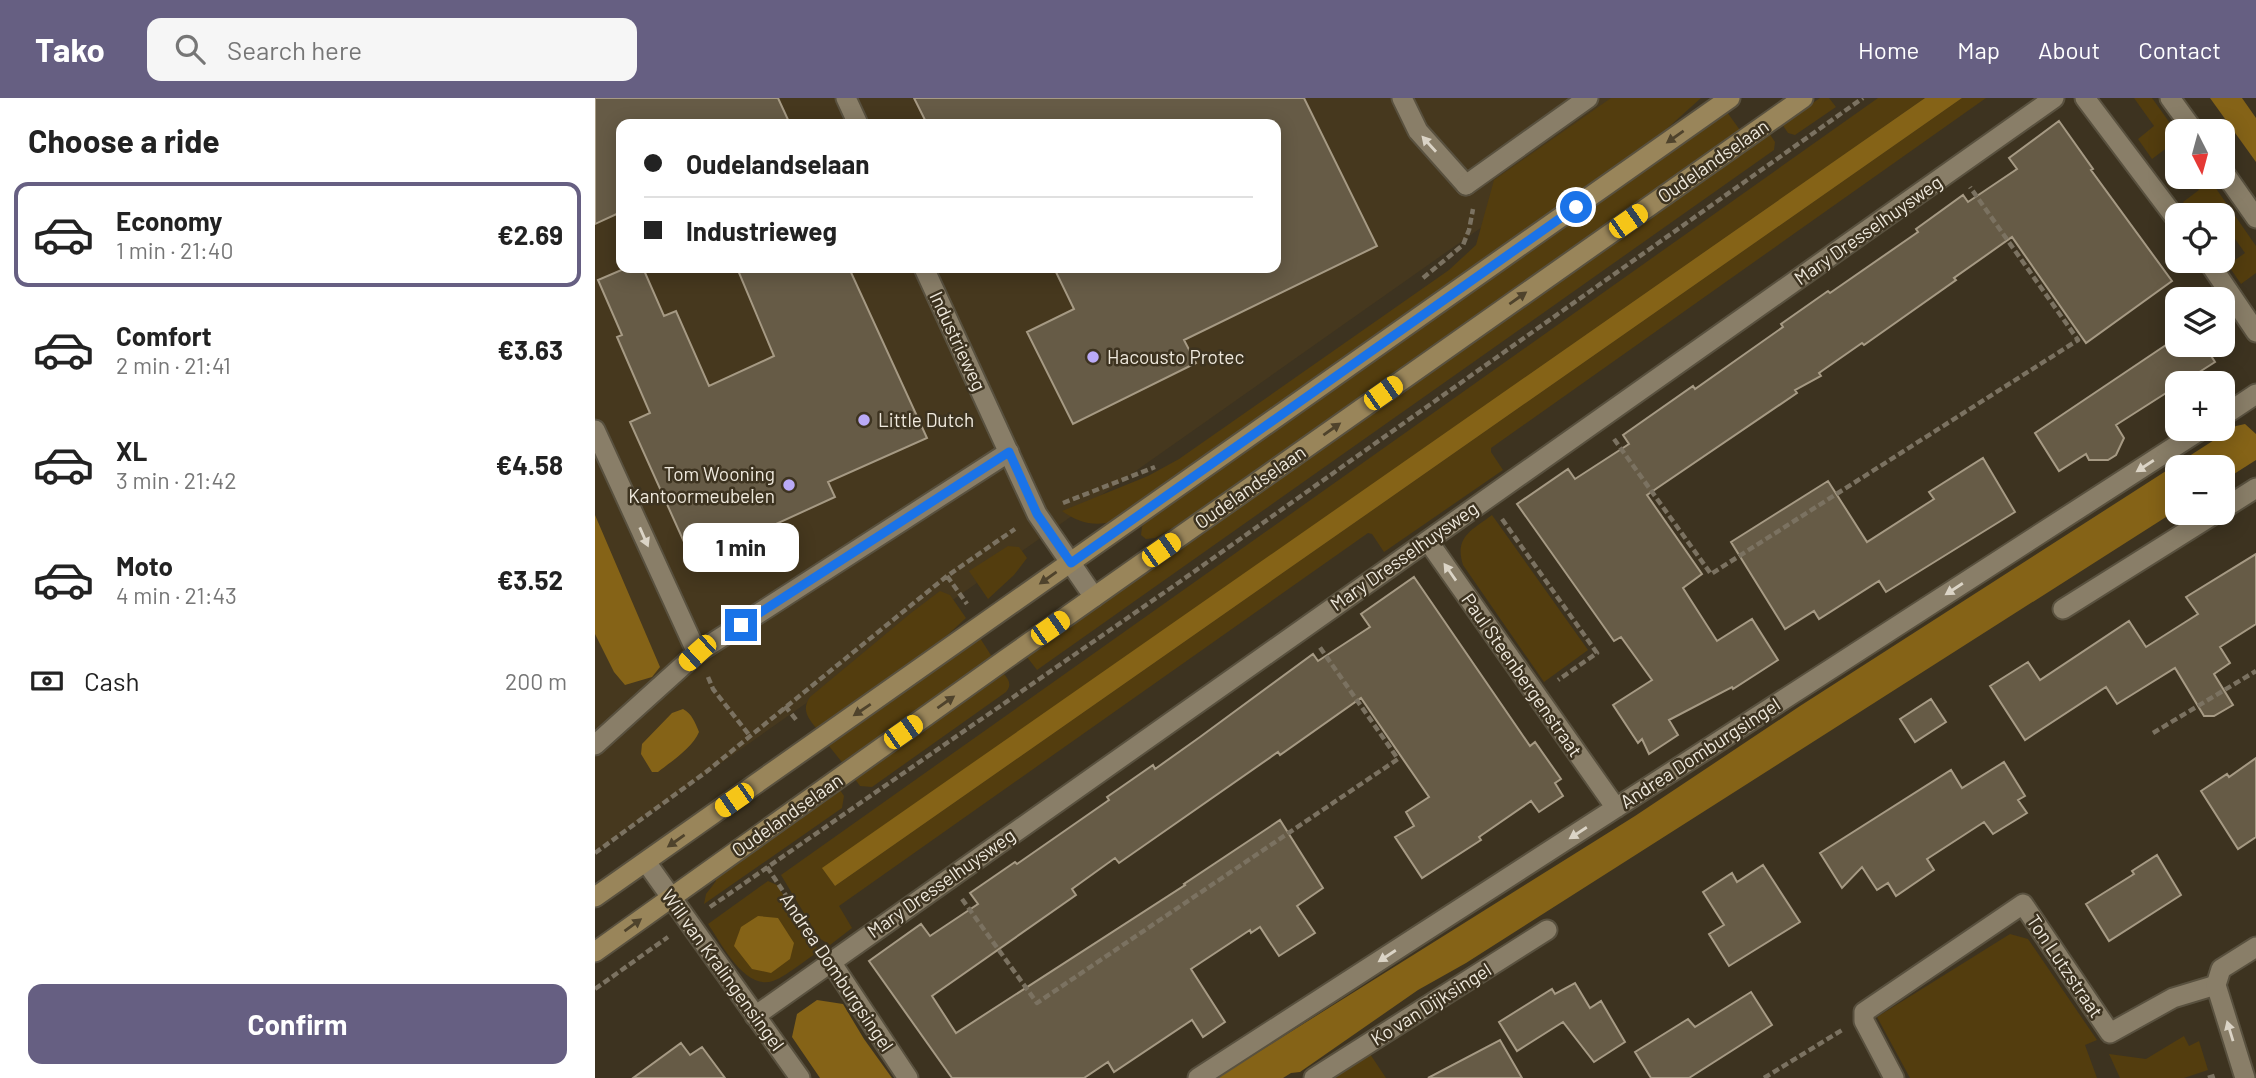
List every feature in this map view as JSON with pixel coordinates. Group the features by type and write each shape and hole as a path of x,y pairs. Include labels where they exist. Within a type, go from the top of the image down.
{"main road":[{"path":"595,897 1730,98"},
{"name":"Oudelandselaan","path":"595,951 1803,98"}],"street":[{"path":"846,98 856,119"},
{"path":"1402,98 1417,131 1466,185 1588,98"},
{"name":"Mary Dresselhuysweg","path":"755,1016 2054,98"},
{"path":"2085,98 2165,204"},
{"path":"2170,98 2185,119"},
{"path":"2235,188 2256,218"},
{"name":"Industrieweg","path":"926,273 1037,514 1094,597"},
{"path":"2216,273 2256,332"},
{"path":"2235,408 2256,394"},
{"path":"595,430 697,653"},
{"name":"Andrea Domburgsingel","path":"1198,1078 2183,441"},
{"path":"595,745 697,653 1009,452"},
{"path":"2235,501 2256,488"},
{"path":"2063,609 2197,525"},
{"name":"Paul Steenbergenstraat","path":"1428,541 1616,808"},
{"name":"Will van Kralingensingel","path":"646,862 800,1078"},
{"name":"Ton Lutzstraat","path":"1864,1012 2022,904 2110,1033 2173,998 2216,985"},
{"name":"Ko van Dijksingel","path":"1314,1078 1547,930"},
{"path":"2245,1078 2216,985 2221,969 2256,947"},
{"name":"Andrea Domburgsingel","path":"831,962 908,1078"},
{"path":"1864,1012 1864,1021 1894,1078"}],"path":[{"name":"Oudelandselaan","path":"767,867 1135,614 1863,98"},
{"path":"1599,418 1711,574 2078,340 1956,168"},
{"path":"1412,285 1463,245 1474,205 1466,185"},
{"path":"595,853 706,772 947,576 1037,514 1158,466"},
{"path":"1487,498 1597,653 1536,695"},
{"path":"947,879 1037,1003 1398,759 1305,625"},
{"path":"697,653 713,689 750,736"},
{"path":"2153,733 2256,671"},
{"name":"Andrea Domburgsingel","path":"767,867 831,962"},
{"path":"1764,1078 1845,1028 1864,1012"}],"shaded area":[{"path":"595,98 1665,98 595,852"},
{"path":"1611,98 1701,98 1641,152 1115,521 1087,523 1062,511 1148,476 1179,459 1449,270 1476,245 1494,180"},
{"path":"1820,98 1829,98 1836,107 1795,135 1788,133 1782,124"},
{"path":"1878,98 1925,98 823,868 835,886 1962,98 1986,98 1491,448 1503,470 1384,552 1372,534 1368,533 839,906 852,928 830,945 819,938 781,875"},
{"path":"1925,98 1962,98 835,886 822,868"},
{"path":"2134,98 2152,98 2167,119 2165,149 2152,159 2138,139 2154,126"},
{"path":"2210,98 2242,98 2256,118 2256,162 2235,133 2235,119 2225,119"},
{"path":"1727,112 1742,133 1220,501 1155,538 1146,539 1141,535 1145,522"},
{"path":"1769,133 1775,142 1774,150 1037,670 1027,657"},
{"path":"2216,189 2226,203 2184,203 2199,190"},
{"path":"2235,216 2256,246 2256,273 2241,284 2233,273 2235,260 2245,253 2235,239"},
{"path":"2245,424 2256,434 2256,460 2235,473 2235,455 2191,455 2213,441 2235,441 2236,426"},
{"path":"2165,472 2165,518 1466,963 1418,990 1300,1072 1283,1078 1217,1078 1635,816 1800,706"},
{"path":"595,515 660,667 652,677 625,685 614,672 595,634"},
{"path":"1492,515 1588,650 1544,682 1463,565 1463,541 1472,530"},
{"path":"1008,546 1019,547 1027,558 1014,575 988,599 969,571"},
{"path":"940,591 950,595 966,618 919,661 819,732 806,711 810,697"},
{"path":"980,638 994,660 845,766 829,746"},
{"path":"1004,674 1009,683 1006,692 872,787 860,786 855,779"},
{"path":"683,709 691,716 699,732 681,754 658,772 652,772 641,754 642,744 672,713"},
{"path":"840,790 844,796 842,808 704,904 706,894 715,879"},
{"path":"768,881 777,885 819,951 778,979 763,982 753,979 735,963 708,924"},
{"path":"758,916 778,918 794,943 790,959 771,973 752,969 734,946 741,927"},
{"path":"2010,934 2028,939 2097,1040 2085,1045 2097,1078 1910,1078 1877,1017"},
{"path":"817,1000 843,1004 892,1078 820,1078 792,1037 797,1014"},
{"path":"2184,1036 2189,1046 2199,1041 2208,1070 2184,1078 2120,1078 2109,1054 2146,1059"},
{"path":"1370,1054 1386,1078 1335,1078"}],"building":[{"path":"595,98 778,98 788,119 616,119 616,214 595,224"},
{"path":"914,98 1304,98 1377,246 1184,340 1196,363 1073,424 1027,332 1074,309 1056,273 1281,273 1281,119 924,119"},
{"path":"2059,121 2093,169 2091,170 2172,281 2086,343 2012,237 1864,345 1862,343 1819,373 1821,376 1795,390 1797,393 1647,495 1702,574 1683,588 1717,641 1752,619 1778,660 1733,689 1732,687 1669,720 1678,735 1649,754 1642,739 1638,743 1613,705 1652,680 1621,637 1614,641 1517,504 1568,469 1575,479 1629,444 1623,435 1693,386 1695,389 1783,327 1781,324 1918,232 1916,229 1963,195 1968,202 2017,169 2009,158"},
{"path":"616,272 645,273 664,316 676,311 709,386 774,356 739,273 851,273 927,438 828,482 835,497 693,562 630,422 650,413 617,337 622,335 598,280"},
{"path":"2165,346 2165,357 2212,357 2215,362 2201,371 2165,371 2165,394 2116,425 2124,438 2116,455 2108,460 2089,460 2086,454 2059,471 2035,433"},
{"path":"1983,458 2015,512 1886,592 1879,581 1819,619 1814,611 1785,629 1731,542 1828,481 1867,542 1934,499 1929,492"},
{"path":"2256,554 2256,624 2220,647 2230,663 2214,674 2233,705 2214,716 2204,716 2175,668 2117,704 2106,687 2025,740 1990,686 2028,662 2040,680 2129,621 2146,647 2198,614 2186,597"},
{"path":"1414,577 1530,746 1535,742 1561,779 1555,783 1563,796 1539,812 1531,801 1479,837 1481,840 1422,878 1395,837 1414,826 1406,812 1429,797 1361,698 1280,755 1278,752 1119,863 1115,858 1072,889 1076,895 932,996 956,1033 1185,885 1280,820 1323,888 1297,906 1315,933 1279,956 1260,927 1251,933 1250,930 1191,969 1225,1022 1203,1037 1192,1020 1114,1072 1108,1062 1084,1078 952,1078 869,961 921,924 930,936 978,904 970,893 1109,800 1107,797 1153,765 1155,769 1313,654 1318,661 1370,627 1361,614"},
{"path":"1931,699 1946,722 1915,742 1900,719"},
{"path":"2256,758 2256,837 2238,849 2201,791 2227,774 2229,777"},
{"path":"2004,762 2025,796 2018,800 2027,813 1993,834 1984,822 1927,859 1934,870 1896,896 1888,883 1877,890 1862,867 1842,888 1820,853 1951,770 1962,788"},
{"path":"2157,855 2181,895 2109,941 2086,904 2134,874 2132,871"},
{"path":"1763,865 1800,922 1729,966 1709,934 1724,925 1703,892 1732,873 1737,882"},
{"path":"1575,983 1590,1008 1601,1001 1625,1042 1594,1062 1563,1022 1517,1051 1499,1022 1552,989 1555,994"},
{"path":"1751,992 1772,1025 1689,1078 1651,1078 1635,1052 1688,1019 1695,1027"},
{"path":"1500,1040 1522,1078 1428,1078"},
{"path":"681,1043 690,1055 702,1047 725,1078 633,1078"}],"place":[{"name":"Hacousto Protec","path":"1093,357"},
{"name":"Little Dutch","path":"864,420"},
{"name":"Tom Wooning Kantoormeubelen","path":"789,485"}],"route":[{"path":"741,625 1009,452 1037,514 1071,563 1576,207"}]}
